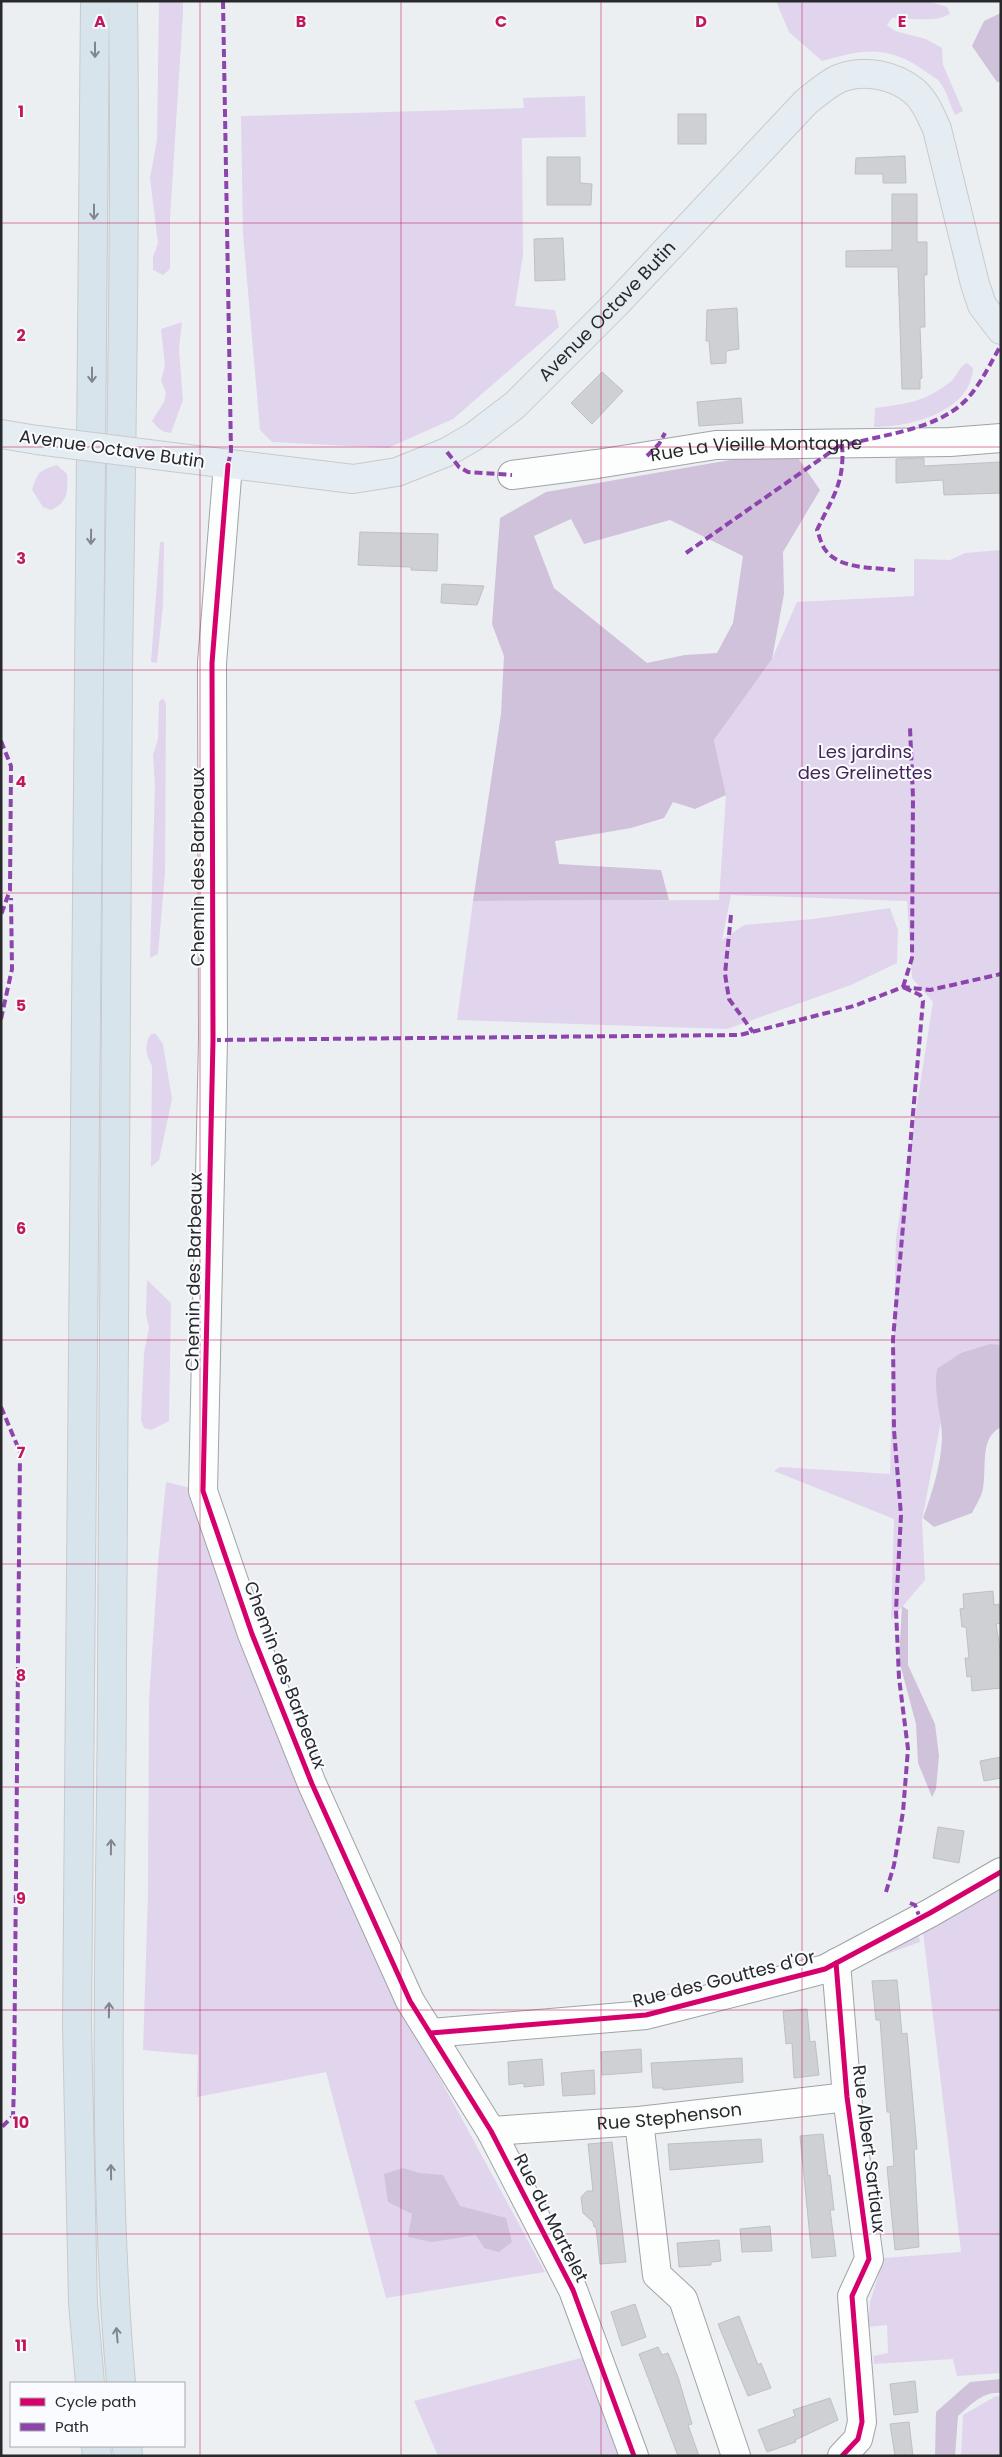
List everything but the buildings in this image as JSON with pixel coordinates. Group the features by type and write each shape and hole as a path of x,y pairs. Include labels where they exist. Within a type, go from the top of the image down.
{"highway":[{"path":"90,2382 83,2304 77,2024 95,1"},
{"path":"122,2382 114,2302 108,2028 112,1748 113,1203 123,1"}],"main road":[{"name":"Avenue Octave Butin","path":"1,434 325,477 361,478 397,472 424,463 473,437 514,405 615,305 806,102 839,78 860,73 899,81 916,93 926,106 937,129 975,284 982,305 1001,330"}],"street":[{"name":"Rue La Vieille Montagne","path":"512,475 716,445 940,442 1001,438"},
{"name":"Chemin des Barbeaux","path":"228,465 212,663 213,1040 203,1491 252,1634 312,1784 410,2001 431,2033"},
{"name":"Rue des Gouttes d'Or","path":"431,2033 646,2015 826,1968 1001,1872"},
{"name":"Rue Albert Sartiaux","path":"836,1963 847,2097 869,2259 852,2296 862,2422 858,2439 842,2456"},
{"name":"Rue du Martelet","path":"431,2033 491,2131 574,2290 634,2456"},
{"name":"Rue Stephenson","path":"491,2131 639,2121 847,2097"},
{"path":"639,2121 658,2275 683,2299 736,2456"}],"green space":[{"path":"159,1 183,1 170,218 170,269 163,275 153,270 153,257 158,243 150,178 157,140"},
{"path":"776,1 927,1 947,7 950,13 939,18 892,18 887,25 895,31 926,39 942,48 943,65 963,111 955,115 946,92 938,80 909,61 896,56 885,53 861,52 822,61 789,32"},
{"path":"585,96 586,137 522,138 523,255 515,306 555,310 559,327 453,419 388,448 272,442 260,430 243,234 241,116 524,108 523,98"},
{"path":"182,322 179,349 183,400 171,433 160,429 152,421 164,402 166,393 161,380 165,366 161,329"},
{"path":"967,363 973,368 970,383 962,396 950,406 921,420 874,427 875,408 923,398 952,381 961,367"},
{"path":"57,465 67,474 67,491 61,504 51,510 43,507 32,490 40,473"},
{"path":"160,542 164,542 163,604 157,663 151,662"},
{"name":"Les jardins des Grelinettes","path":"1001,550 1001,1359 952,1364 922,1520 925,1580 891,1620 894,1519 774,1471 780,1467 890,1474 896,1238 933,1002 912,978 907,901 731,895 722,940 744,925 813,919 890,908 898,930 897,963 851,985 727,1029 457,1020 473,901 719,900 726,795 714,740 772,659 797,602 914,596 914,559 950,560 965,553"},
{"path":"163,698 166,704 165,873 158,954 150,958 155,786 153,755 158,739 159,702"},
{"path":"155,1033 163,1044 172,1099 159,1160 151,1167 152,1066 146,1047 150,1035"},
{"path":"147,1280 171,1303 169,1421 151,1430 144,1428 141,1420 144,1353 149,1328 146,1314"},
{"path":"166,1482 203,1491 406,2016 545,2272 386,2298 326,2072 197,2097 198,2055 143,2050 148,1894 149,1700 158,1562"},
{"path":"1001,1887 1001,2373 957,2376 953,2359 874,2364 873,2356 888,2353 887,2325 868,2327 870,2302 884,2258 961,2252 923,1932"},
{"path":"918,1932 920,1942 857,1965"},
{"path":"585,2357 621,2456 438,2456 414,2401"},
{"path":"996,2396 1001,2397 1001,2456 961,2456 963,2415"}],"shaded area":[{"path":"1001,13 1001,82 997,82 972,46 984,21"},
{"path":"796,455 820,490 783,552 784,594 772,659 714,740 726,795 695,809 673,802 664,818 631,828 555,841 559,864 661,870 669,900 473,901 501,714 504,656 492,624 500,518 546,492 736,459","holes":["571,519 584,544 670,520 743,556 733,623 717,653 685,655 647,663 554,588 534,536"]},
{"path":"990,1344 1001,1345 1001,1427 989,1438 985,1454 982,1491 972,1513 934,1527 923,1518 936,1479 942,1438 936,1387 937,1369 961,1353"},
{"path":"902,1606 908,1610 908,1665 935,1724 939,1756 936,1789 932,1797 918,1763 916,1724 899,1660"},
{"path":"403,2168 419,2173 443,2175 460,2206 506,2218 512,2242 499,2252 484,2248 476,2235 432,2242 408,2237 412,2214 388,2202 384,2174"},
{"path":"1001,2379 1001,2393 983,2396 958,2416 955,2456 935,2456 936,2412 970,2382"}],"marked path":[{"path":"223,1 231,451 228,465"},
{"path":"849,444 911,429 941,418 954,410 966,400 976,387 1001,345"},
{"path":"647,456 659,444 665,433"},
{"path":"842,444 840,479 817,530 822,544 830,555 847,564 895,570"},
{"path":"686,553 842,444"},
{"path":"447,452 459,467 468,472 512,475"},
{"path":"903,987 912,958 913,797 910,728"},
{"path":"1,741 11,766 10,890 1,915"},
{"path":"1,1019 12,969 11,898"},
{"path":"731,915 725,974 729,999 753,1032"},
{"path":"213,1040 740,1035 854,1006 903,987 930,990 1001,974"},
{"path":"886,1892 894,1865 903,1812 908,1749 899,1678 896,1610 901,1515 894,1430 893,1339 923,1001 920,995 903,987"},
{"path":"1,1407 20,1452 14,2087 13,2116 1,2128"},
{"path":"910,1903 915,1905 920,1918"}],"cycle path":[{"path":"228,465 212,663 213,1040 203,1491 252,1634 312,1784 410,2001 491,2131 573,2290 634,2456"},
{"path":"431,2033 646,2015 825,1969 930,1913 1001,1872"},
{"path":"836,1963 847,2097 869,2259 852,2296 862,2422 858,2439 842,2456"}]}
